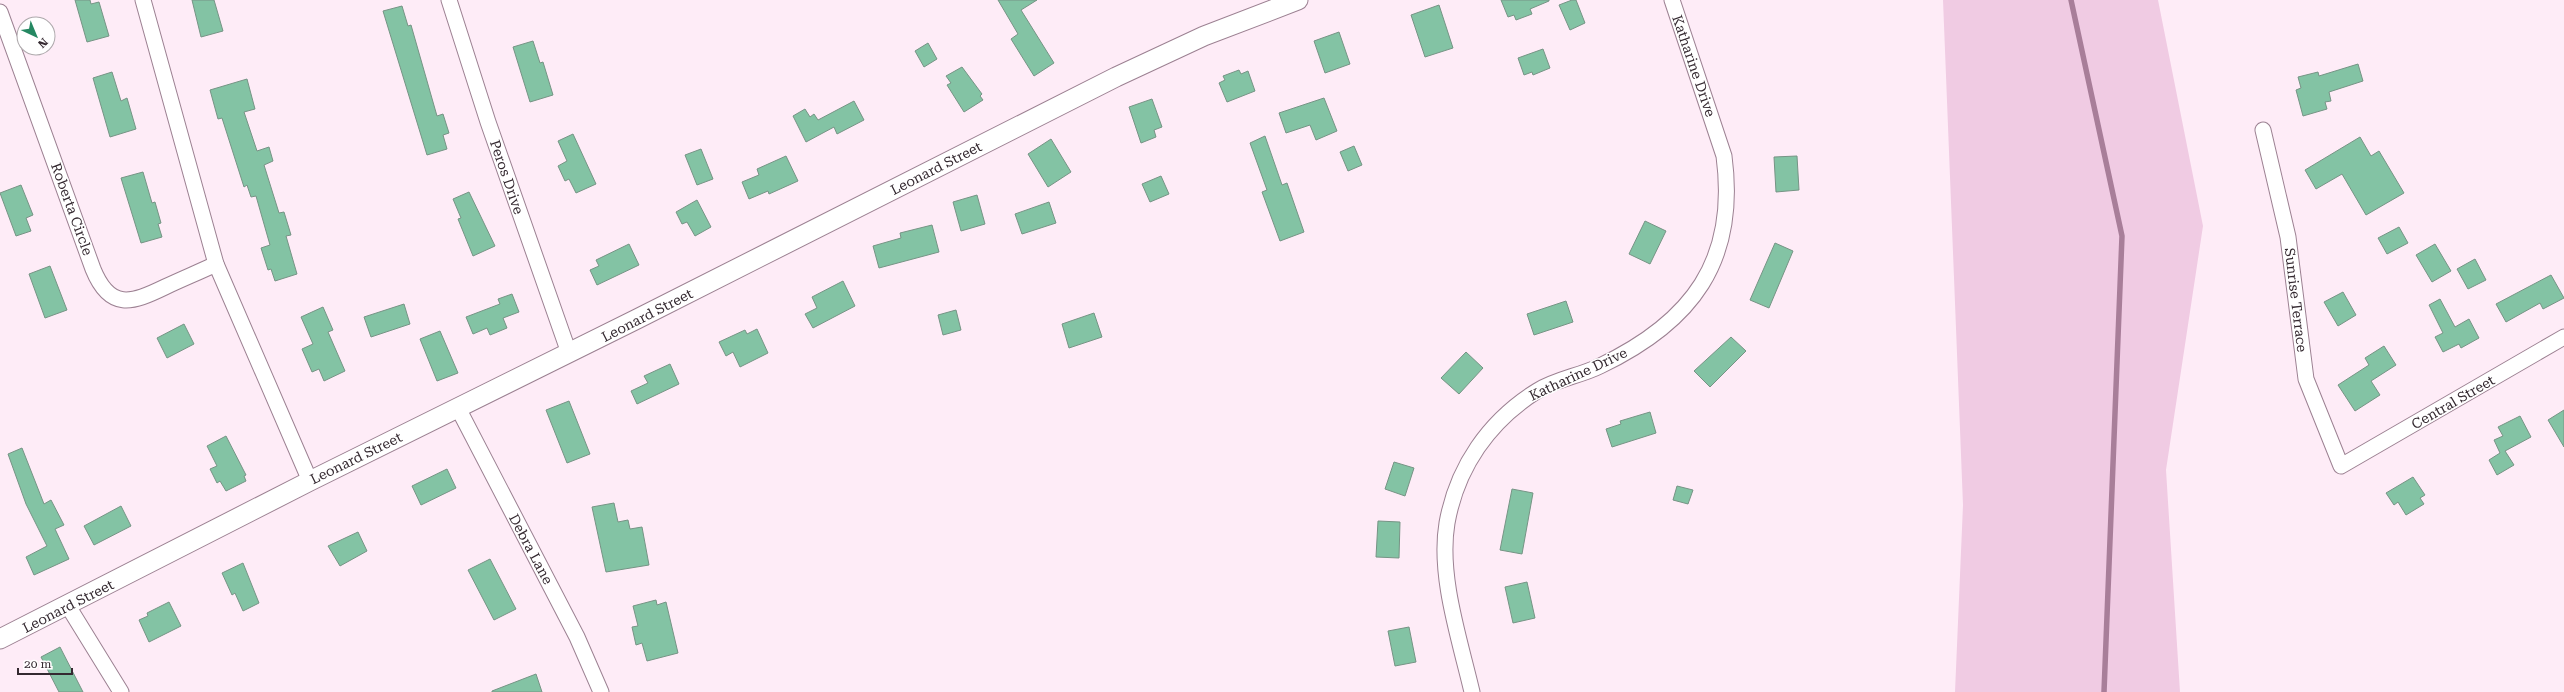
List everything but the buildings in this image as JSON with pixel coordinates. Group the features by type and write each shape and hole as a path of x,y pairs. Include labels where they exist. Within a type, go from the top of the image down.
{"street":[{"path":"143,0 216,264 310,481"},
{"name":"Peros Drive","path":"449,0 488,122 570,353"},
{"name":"Leonard Street","path":"0,639 68,606 310,481 570,353 1156,58 1204,36 1298,0"},
{"name":"Katharine Drive","path":"1472,692 1447,577 1445,550 1447,523 1462,472 1476,449 1493,427 1514,406 1539,390 1622,356 1667,325 1686,306 1702,284 1714,260 1722,235 1727,209 1727,182 1724,156 1672,0"},
{"name":"Roberta Circle","path":"0,12 95,272 105,290 117,299 138,300 216,264"},
{"name":"Sunrise Terrace","path":"2263,130 2288,237 2306,379 2341,466"},
{"name":"Central Street","path":"2341,466 2564,337"},
{"name":"Debra Lane","path":"458,408 577,636 601,692"},
{"path":"68,606 120,692"}],"shaded area":[{"path":"1943,0 2158,0 2203,226 2166,470 2180,692 1955,692 1963,505"}],"waterway":[{"path":"2071,0 2122,236 2104,692"}]}
